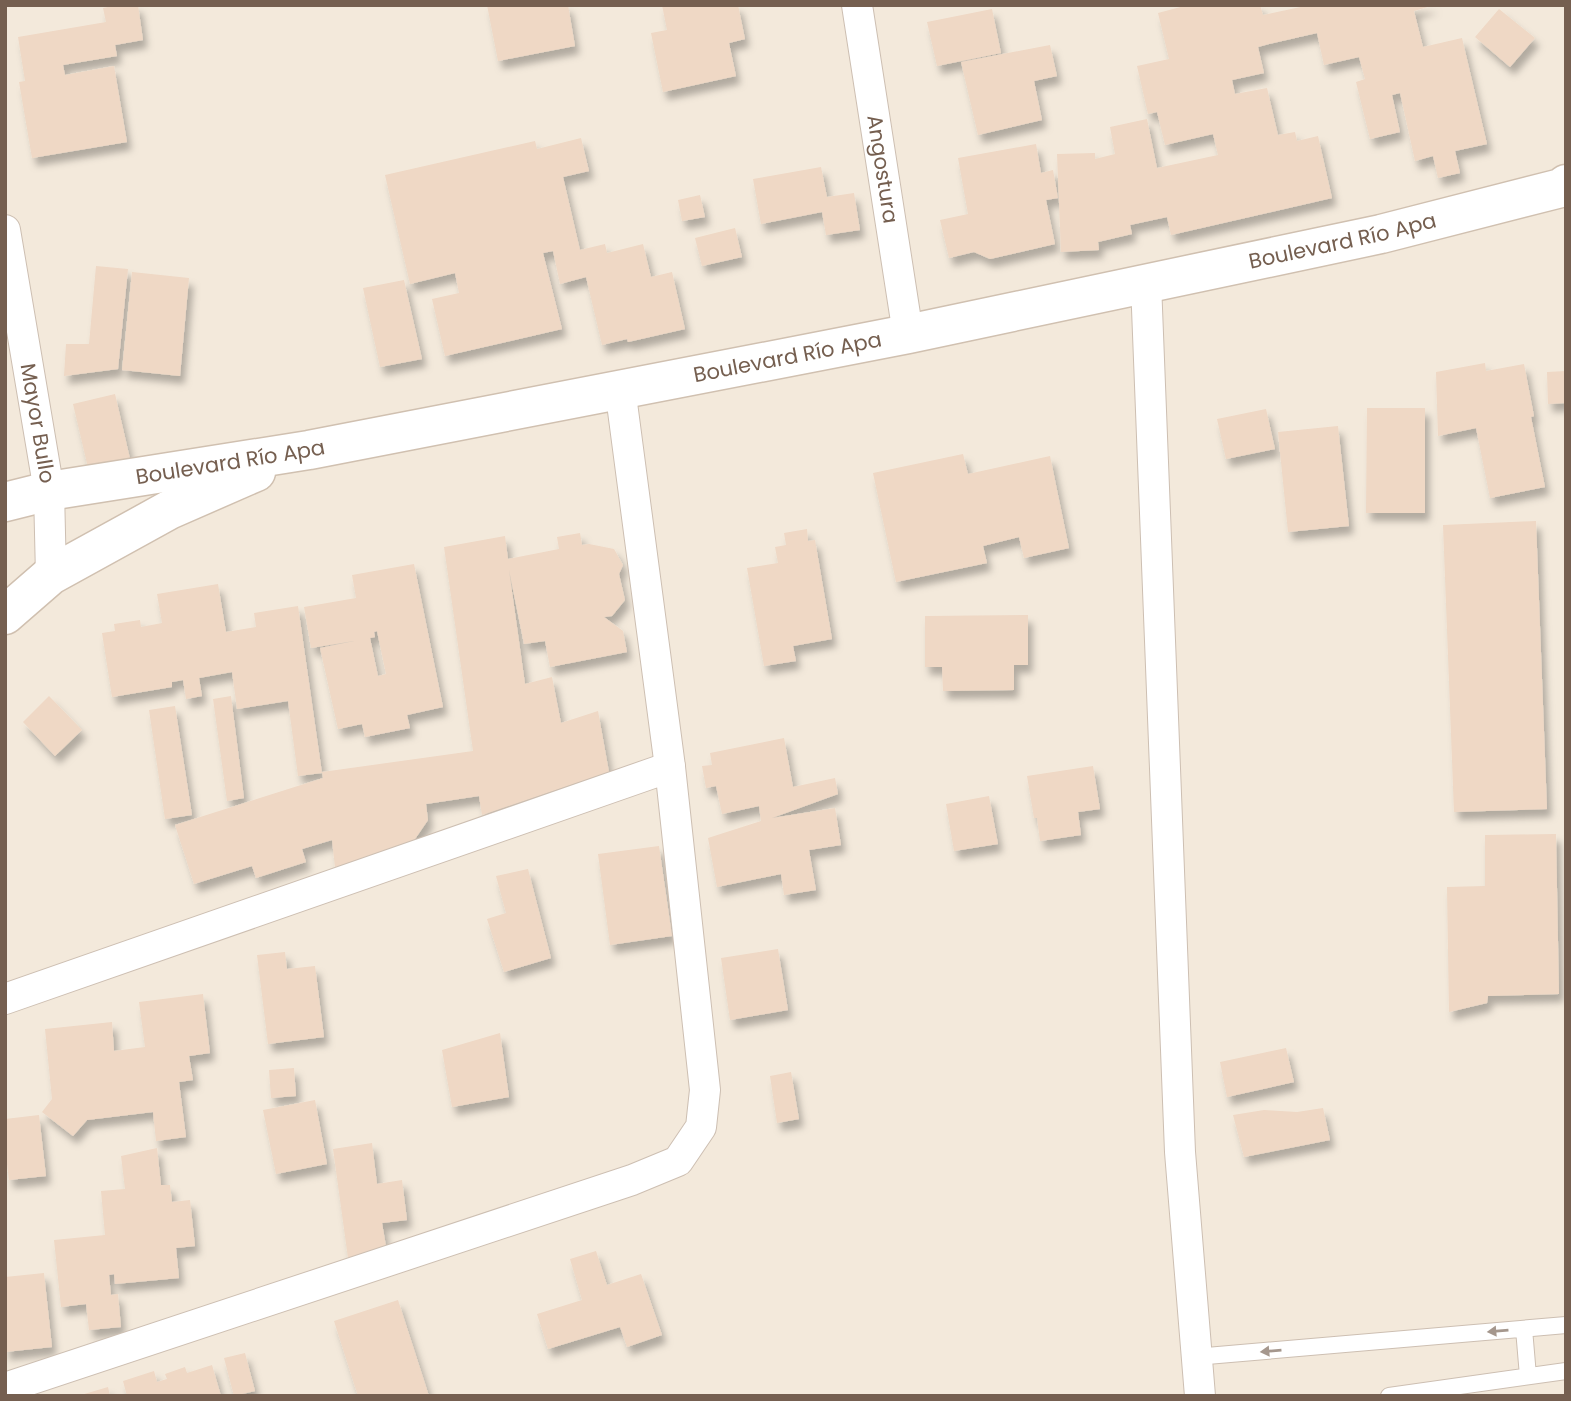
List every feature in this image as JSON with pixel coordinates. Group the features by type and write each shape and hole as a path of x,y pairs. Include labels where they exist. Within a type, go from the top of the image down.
{"main road":[{"name":"Boulevard Río Apa","path":"5,502 49,491 309,450 908,334 1381,233 1561,188 1566,184"},
{"path":"5,615 51,575 169,510 309,450"}],"street":[{"name":"Angostura","path":"857,5 908,334"},
{"name":"Mayor Bullo","path":"5,230 49,491 51,575"},
{"path":"1146,283 1180,1152 1200,1396"},
{"path":"5,1388 632,1180 678,1161 701,1127 705,1090 670,768 620,388"},
{"path":"5,999 670,768"}],"lane":[{"path":"1195,1357 1566,1325"},
{"path":"1524,1329 1528,1376"},
{"path":"1389,1396 1566,1371"}],"shaded area":[{"path":"5,5 1566,5 1566,1396 5,1396"}],"building":[{"path":"138,5 143,40 115,45 117,56 63,65 65,75 114,66 127,142 32,158 19,82 25,81 18,37 106,22 103,8"},
{"path":"487,5 568,5 575,46 498,61"},
{"path":"662,5 738,5 745,39 729,43 736,76 663,92 651,33 667,30"},
{"path":"1188,5 1260,5 1263,15 1310,5 1434,5 1414,11 1423,47 1462,38 1487,144 1455,151 1460,173 1438,178 1433,156 1415,161 1400,93 1392,95 1400,132 1370,139 1356,82 1365,79 1359,57 1324,65 1317,33 1269,44 1258,47 1264,73 1232,80 1235,94 1267,88 1278,135 1295,132 1297,141 1318,136 1332,198 1171,235 1167,217 1130,225 1132,234 1098,242 1099,250 1061,252 1057,154 1095,153 1095,159 1115,154 1110,127 1147,119 1157,168 1218,155 1213,134 1165,145 1157,112 1148,114 1137,66 1169,59 1158,13"},
{"path":"992,9 1001,53 937,66 927,22"},
{"path":"1499,9 1535,38 1510,67 1475,37"},
{"path":"1050,45 1057,76 1034,81 1042,120 978,135 961,62"},
{"path":"581,138 589,171 563,177 580,250 605,244 607,253 643,244 651,277 672,272 685,329 602,345 586,277 560,284 553,251 543,253 562,329 445,356 432,299 459,293 455,273 410,284 385,175 535,141 537,149"},
{"path":"1036,144 1041,173 1053,170 1058,198 1046,200 1055,244 990,259 974,252 949,258 940,220 968,214 958,158"},
{"path":"821,167 827,197 854,193 860,230 826,235 822,212 761,224 753,179"},
{"path":"700,195 705,217 682,221 678,200"},
{"path":"735,228 742,257 702,266 695,238"},
{"path":"96,266 128,269 118,369 64,376 66,344 89,344"},
{"path":"132,272 189,278 180,376 122,370"},
{"path":"404,280 422,359 380,367 363,288"},
{"path":"1485,363 1486,371 1524,364 1545,487 1490,498 1476,428 1438,436 1436,372"},
{"path":"1566,371 1566,403 1548,404 1547,372"},
{"path":"115,394 131,463 89,472 73,404"},
{"path":"1367,408 1425,408 1425,513 1366,513"},
{"path":"1266,409 1275,449 1226,459 1217,419"},
{"path":"1338,426 1349,526 1288,532 1278,432"},
{"path":"963,454 968,474 1050,456 1069,548 1024,558 1019,537 983,546 987,563 896,582 873,473"},
{"path":"1536,521 1547,809 1454,812 1443,525"},
{"path":"807,529 808,541 815,540 832,639 793,646 796,661 764,666 747,568 778,563 775,547 786,545 784,533"},
{"path":"580,533 582,545 614,549 623,565 619,574 625,600 612,616 604,617 623,631 627,652 550,667 545,641 524,644 509,570 525,684 552,677 561,723 598,711 609,772 482,815 479,796 426,804 428,820 413,842 335,867 332,840 302,849 306,862 256,878 252,866 194,884 175,825 323,778 322,772 473,751 444,547 505,536 508,559 559,549 557,537"},
{"path":"414,564 443,707 407,715 410,728 365,737 362,724 338,729 320,648 354,641 311,648 304,607 356,598 352,575","holes":["377,631 386,674 378,676 370,638 375,637 374,632"]},
{"path":"218,584 226,632 256,627 254,613 298,606 322,773 298,776 288,701 237,709 232,672 199,678 202,696 186,699 183,680 172,682 172,687 112,697 102,633 115,631 114,624 140,620 141,627 162,623 157,594"},
{"path":"1028,615 1028,665 1014,665 1014,690 943,691 942,667 925,667 925,616"},
{"path":"49,696 82,730 55,756 23,722"},
{"path":"231,696 244,798 227,801 213,699"},
{"path":"175,706 192,815 165,819 149,710"},
{"path":"784,738 793,787 835,778 838,794 772,818 835,808 841,845 809,850 816,890 784,895 781,874 717,887 708,838 761,821 759,806 722,814 716,786 706,788 702,766 712,765 710,753"},
{"path":"1093,766 1100,809 1078,812 1081,835 1040,841 1027,776"},
{"path":"989,796 998,844 954,851 946,804"},
{"path":"1556,834 1559,994 1488,996 1487,1003 1449,1012 1447,887 1485,886 1485,835"},
{"path":"659,846 672,936 610,945 598,854"},
{"path":"528,869 551,958 504,972 487,919 506,913 496,876"},
{"path":"778,949 788,1010 730,1020 721,958"},
{"path":"285,952 287,969 315,966 324,1037 268,1044 257,955"},
{"path":"203,994 210,1053 189,1056 193,1080 179,1082 186,1137 156,1141 153,1112 87,1120 73,1136 42,1112 52,1099 45,1029 112,1022 114,1051 145,1047 139,1002"},
{"path":"500,1033 509,1097 452,1107 442,1050"},
{"path":"1286,1048 1294,1082 1227,1097 1220,1062"},
{"path":"294,1068 296,1096 271,1098 269,1070"},
{"path":"791,1072 799,1119 777,1123 770,1076"},
{"path":"315,1100 327,1164 276,1174 263,1110"},
{"path":"1323,1108 1330,1140 1244,1157 1233,1115 1264,1110 1297,1112"},
{"path":"39,1115 46,1176 9,1180 5,1119"},
{"path":"372,1143 377,1184 402,1180 407,1220 382,1223 387,1252 348,1258 333,1149"},
{"path":"157,1148 161,1185 170,1185 172,1202 190,1200 195,1246 176,1248 179,1278 115,1284 114,1274 109,1275 111,1295 118,1294 121,1327 89,1330 86,1304 61,1307 54,1240 105,1235 101,1191 125,1189 121,1156"},
{"path":"596,1251 607,1285 641,1274 662,1335 627,1347 620,1327 548,1349 537,1314 582,1300 570,1259"},
{"path":"44,1273 52,1347 5,1352 5,1277"},
{"path":"398,1300 429,1396 358,1396 334,1321"},
{"path":"245,1353 255,1391 234,1396 224,1358"},
{"path":"212,1365 221,1396 127,1396 123,1381 154,1371 157,1382 167,1379 165,1374 185,1367 187,1373"},
{"path":"108,1387 110,1396 81,1396 81,1395"}]}
